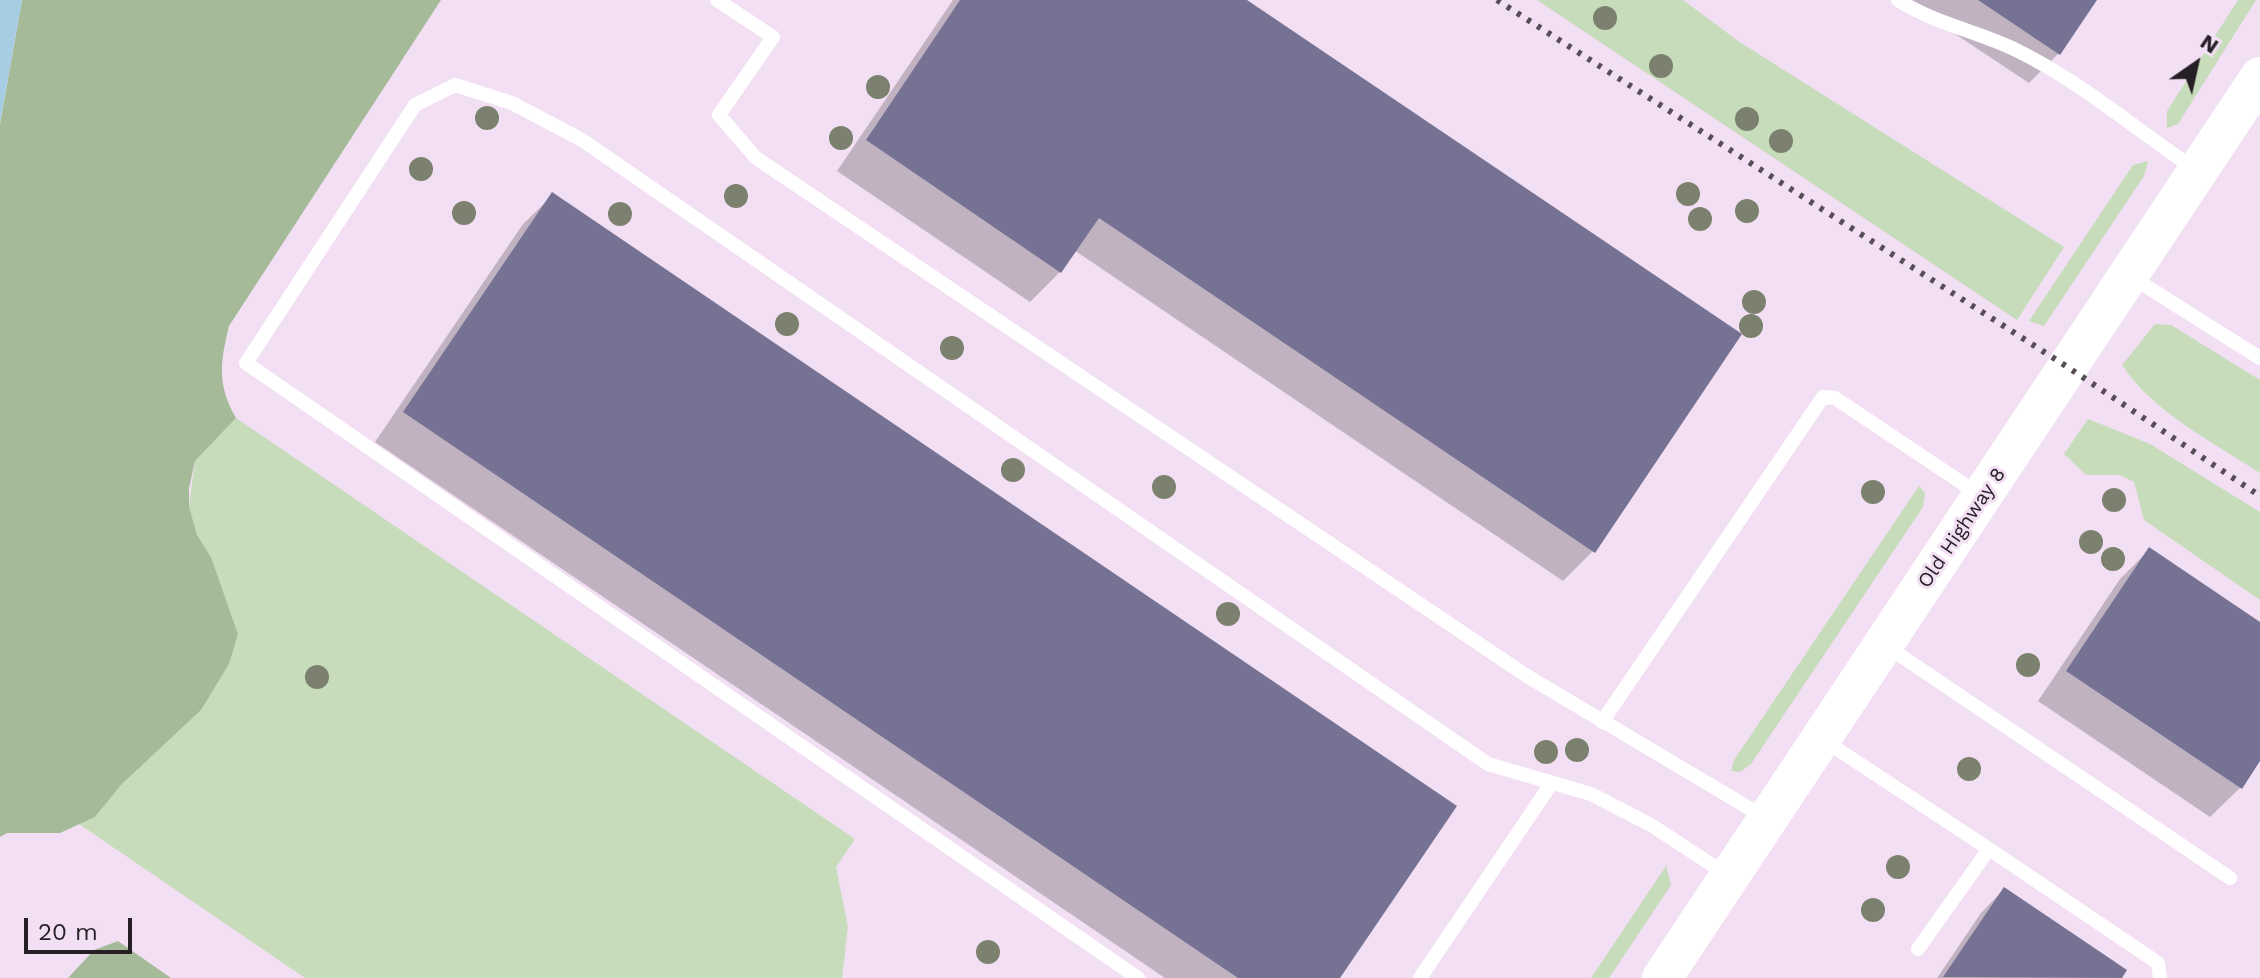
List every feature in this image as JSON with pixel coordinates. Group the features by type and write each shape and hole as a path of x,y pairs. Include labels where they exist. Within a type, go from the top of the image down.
{"street":[{"name":"Old Highway 8","path":"1662,978 2260,77"}],"lane":[{"path":"717,0 773,37 719,115 756,158 1527,676 1768,820"},
{"path":"1898,0 1922,16 2028,57 2069,80 2199,171"},
{"path":"1138,978 246,363 415,105 455,85 512,103 582,140 1488,764 1591,794 1651,825 1729,877"},
{"path":"2130,276 2260,358"},
{"path":"1602,722 1823,397 1835,398 1983,496"},
{"path":"1884,645 2230,878"},
{"path":"1821,739 2158,963 2160,978"},
{"path":"1420,978 1551,784"},
{"path":"1918,949 1989,849"}],"green space":[{"path":"22,0 441,0 229,326 222,374 226,395 236,418 195,461 189,506 197,535 211,557 238,634 229,664 201,710 121,785 95,817 60,833 7,833 0,837 0,124"},
{"path":"1537,0 1683,0 1738,41 2064,247 2017,320"},
{"path":"2238,0 2256,0 2178,124 2167,128 2167,111"},
{"path":"2148,161 2144,176 2044,326 2029,321 2133,165"},
{"path":"2155,324 2171,325 2260,380 2260,473 2167,412 2150,398 2122,365"},
{"path":"236,418 855,839 836,867 848,927 842,978 305,978 79,824 95,817 121,785 201,710 238,634 211,557 197,535 189,506 195,461"},
{"path":"2088,419 2150,444 2260,512 2260,600 2144,520 2134,482 2120,475 2086,475 2064,454"},
{"path":"1919,486 1925,493 1923,507 1751,764 1740,772 1731,771 1734,760"},
{"path":"1666,866 1671,885 1609,978 1591,978"},
{"path":"118,941 171,978 68,978 94,950"}],"water":[{"path":"0,0 22,0 0,123"}],"building":[{"path":"960,0 1247,0 1742,334 1595,553 1099,218 1061,273 866,140"},
{"path":"1978,0 2097,0 2060,55"},
{"path":"552,192 1457,806 1340,978 1238,978 403,412"},
{"path":"2149,547 2260,622 2260,761 2242,789 2066,671"},
{"path":"2004,887 2127,970 2122,978 1943,977"}],"railway":[{"path":"1497,0 2069,368 2260,496"}]}
